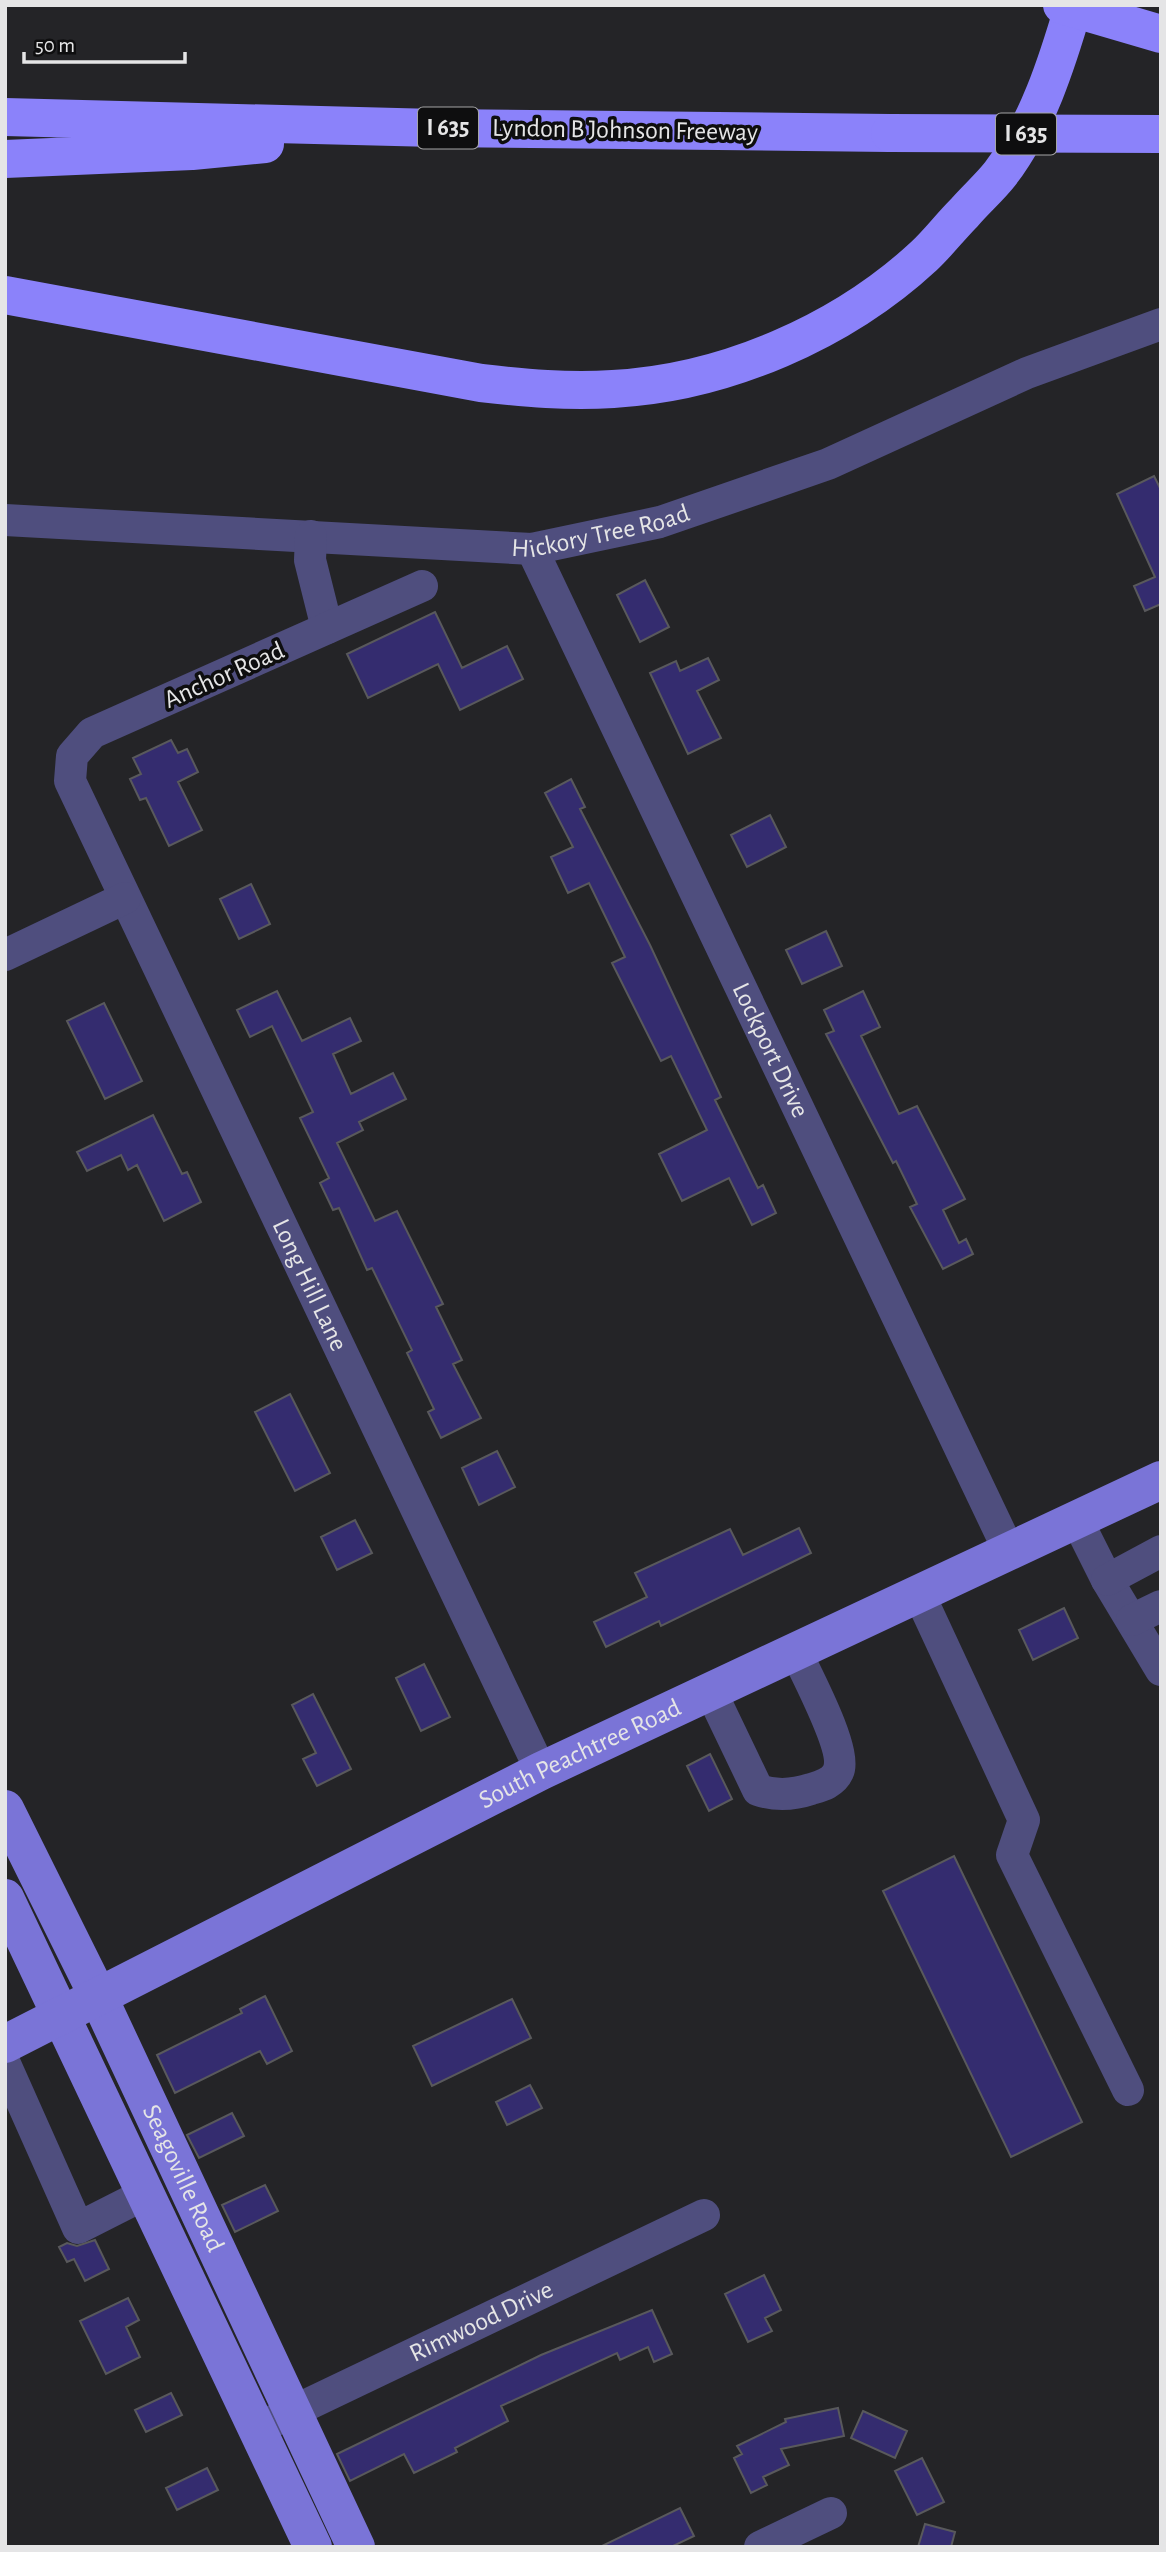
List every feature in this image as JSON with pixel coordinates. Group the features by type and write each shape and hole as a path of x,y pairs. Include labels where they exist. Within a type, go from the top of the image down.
{"highway":[{"path":"1062,5 1161,34"},
{"path":"5,295 481,383 546,390 628,388 680,380 747,362 812,334 871,297 924,256 1000,174 1037,112 1074,5"},
{"name":"Lyndon B Johnson Freeway","path":"5,117 435,128 1161,134"},
{"path":"5,159 192,151 435,128"}],"main road":[{"name":"South Peachtree Road","path":"5,2044 541,1772 1161,1480"},
{"name":"Seagoville Road","path":"5,1809 98,1996 356,2547"},
{"name":"Seagoville Road","path":"5,1898 313,2547"}],"street":[{"name":"Hickory Tree Road","path":"5,520 532,549 660,522 828,464 1027,373 1161,324"},
{"path":"311,536 310,560 327,628"},
{"name":"Lockport Drive","path":"532,549 1009,1551"},
{"name":"Anchor Road","path":"76,798 70,781 72,756 92,733 422,586"},
{"name":"Long Hill Lane","path":"76,798 541,1772"},
{"path":"5,955 125,898"},
{"path":"1077,1520 1107,1580 1161,1670"},
{"path":"1107,1580 1161,1551"},
{"path":"919,1594 1024,1820 1013,1855 1128,2090"},
{"path":"1132,1620 1161,1606"},
{"path":"711,1692 758,1790 773,1795 802,1792 827,1784 838,1772 839,1761 829,1719 796,1652"},
{"path":"5,2064 78,2228 145,2194"},
{"name":"Rimwood Drive","path":"257,2428 705,2215"},
{"path":"760,2547 831,2513"}],"building":[{"path":"1154,476 1161,490 1161,604 1145,611 1134,586 1155,577 1117,494"},
{"path":"645,580 669,627 640,642 617,595"},
{"path":"435,612 462,668 507,646 523,679 460,710 438,664 368,698 347,654"},
{"path":"708,658 719,680 697,691 721,738 688,754 650,673 676,661 680,671"},
{"path":"171,740 178,753 187,749 198,772 178,782 202,830 169,846 146,798 140,800 130,779 141,774 133,758"},
{"path":"571,779 585,807 580,809 650,945 721,1097 715,1100 758,1188 763,1185 776,1213 752,1225 729,1178 682,1201 659,1154 707,1130 671,1056 661,1061 612,963 625,957 589,883 568,893 551,857 573,847 545,793"},
{"path":"770,815 786,847 747,867 731,835"},
{"path":"251,884 270,924 239,939 220,899"},
{"path":"826,931 842,966 802,984 786,950"},
{"path":"277,991 302,1041 350,1018 361,1041 333,1054 351,1094 393,1073 406,1099 359,1122 363,1130 337,1143 375,1221 397,1211 443,1304 436,1307 462,1360 453,1364 481,1418 441,1438 428,1412 434,1409 407,1353 412,1350 372,1268 367,1270 339,1208 333,1210 320,1183 329,1178 300,1118 313,1112 272,1026 250,1037 237,1010"},
{"path":"863,991 880,1027 861,1036 899,1114 917,1106 965,1199 943,1210 959,1243 966,1239 973,1254 943,1269 910,1207 917,1204 896,1161 893,1163 826,1034 834,1031 824,1010"},
{"path":"104,1003 142,1081 105,1099 67,1021"},
{"path":"153,1115 182,1174 187,1172 201,1202 164,1221 137,1165 128,1170 121,1155 87,1171 77,1152"},
{"path":"290,1394 330,1473 295,1491 255,1412"},
{"path":"497,1451 515,1487 479,1505 462,1468"},
{"path":"355,1520 372,1553 337,1570 321,1537"},
{"path":"799,1528 811,1553 661,1626 659,1621 606,1647 594,1622 647,1597 635,1573 730,1529 743,1555"},
{"path":"1064,1608 1078,1638 1033,1660 1019,1630"},
{"path":"424,1664 450,1717 421,1731 396,1678"},
{"path":"313,1694 351,1769 317,1786 303,1759 316,1753 292,1705"},
{"path":"710,1754 732,1799 709,1811 687,1766"},
{"path":"954,1856 1082,2122 1011,2157 883,1891"},
{"path":"265,1996 292,2051 267,2064 260,2051 175,2093 157,2055 242,2013 240,2009"},
{"path":"512,1999 531,2038 432,2086 413,2046"},
{"path":"530,2085 542,2108 507,2125 496,2102"},
{"path":"232,2113 244,2136 199,2158 187,2135"},
{"path":"265,2185 278,2211 235,2232 222,2205"},
{"path":"95,2240 109,2269 85,2281 74,2259 67,2262 59,2247 67,2243 77,2246"},
{"path":"764,2275 781,2310 765,2318 772,2331 748,2342 725,2294"},
{"path":"128,2298 139,2320 126,2327 140,2357 106,2374 80,2321"},
{"path":"652,2310 672,2354 654,2362 648,2347 620,2360 617,2353 501,2406 508,2421 455,2448 457,2452 414,2473 404,2454 350,2481 337,2454 541,2355"},
{"path":"171,2393 182,2415 146,2432 135,2410"},
{"path":"838,2408 844,2436 781,2449 789,2465 763,2477 767,2485 751,2493 734,2458 742,2454 737,2446 786,2422 785,2419"},
{"path":"863,2411 907,2431 895,2458 851,2438"},
{"path":"922,2458 944,2502 917,2515 895,2471"},
{"path":"207,2468 218,2490 177,2510 166,2488"},
{"path":"680,2508 694,2536 671,2547 600,2547"},
{"path":"925,2524 955,2532 951,2547 918,2547"}]}
